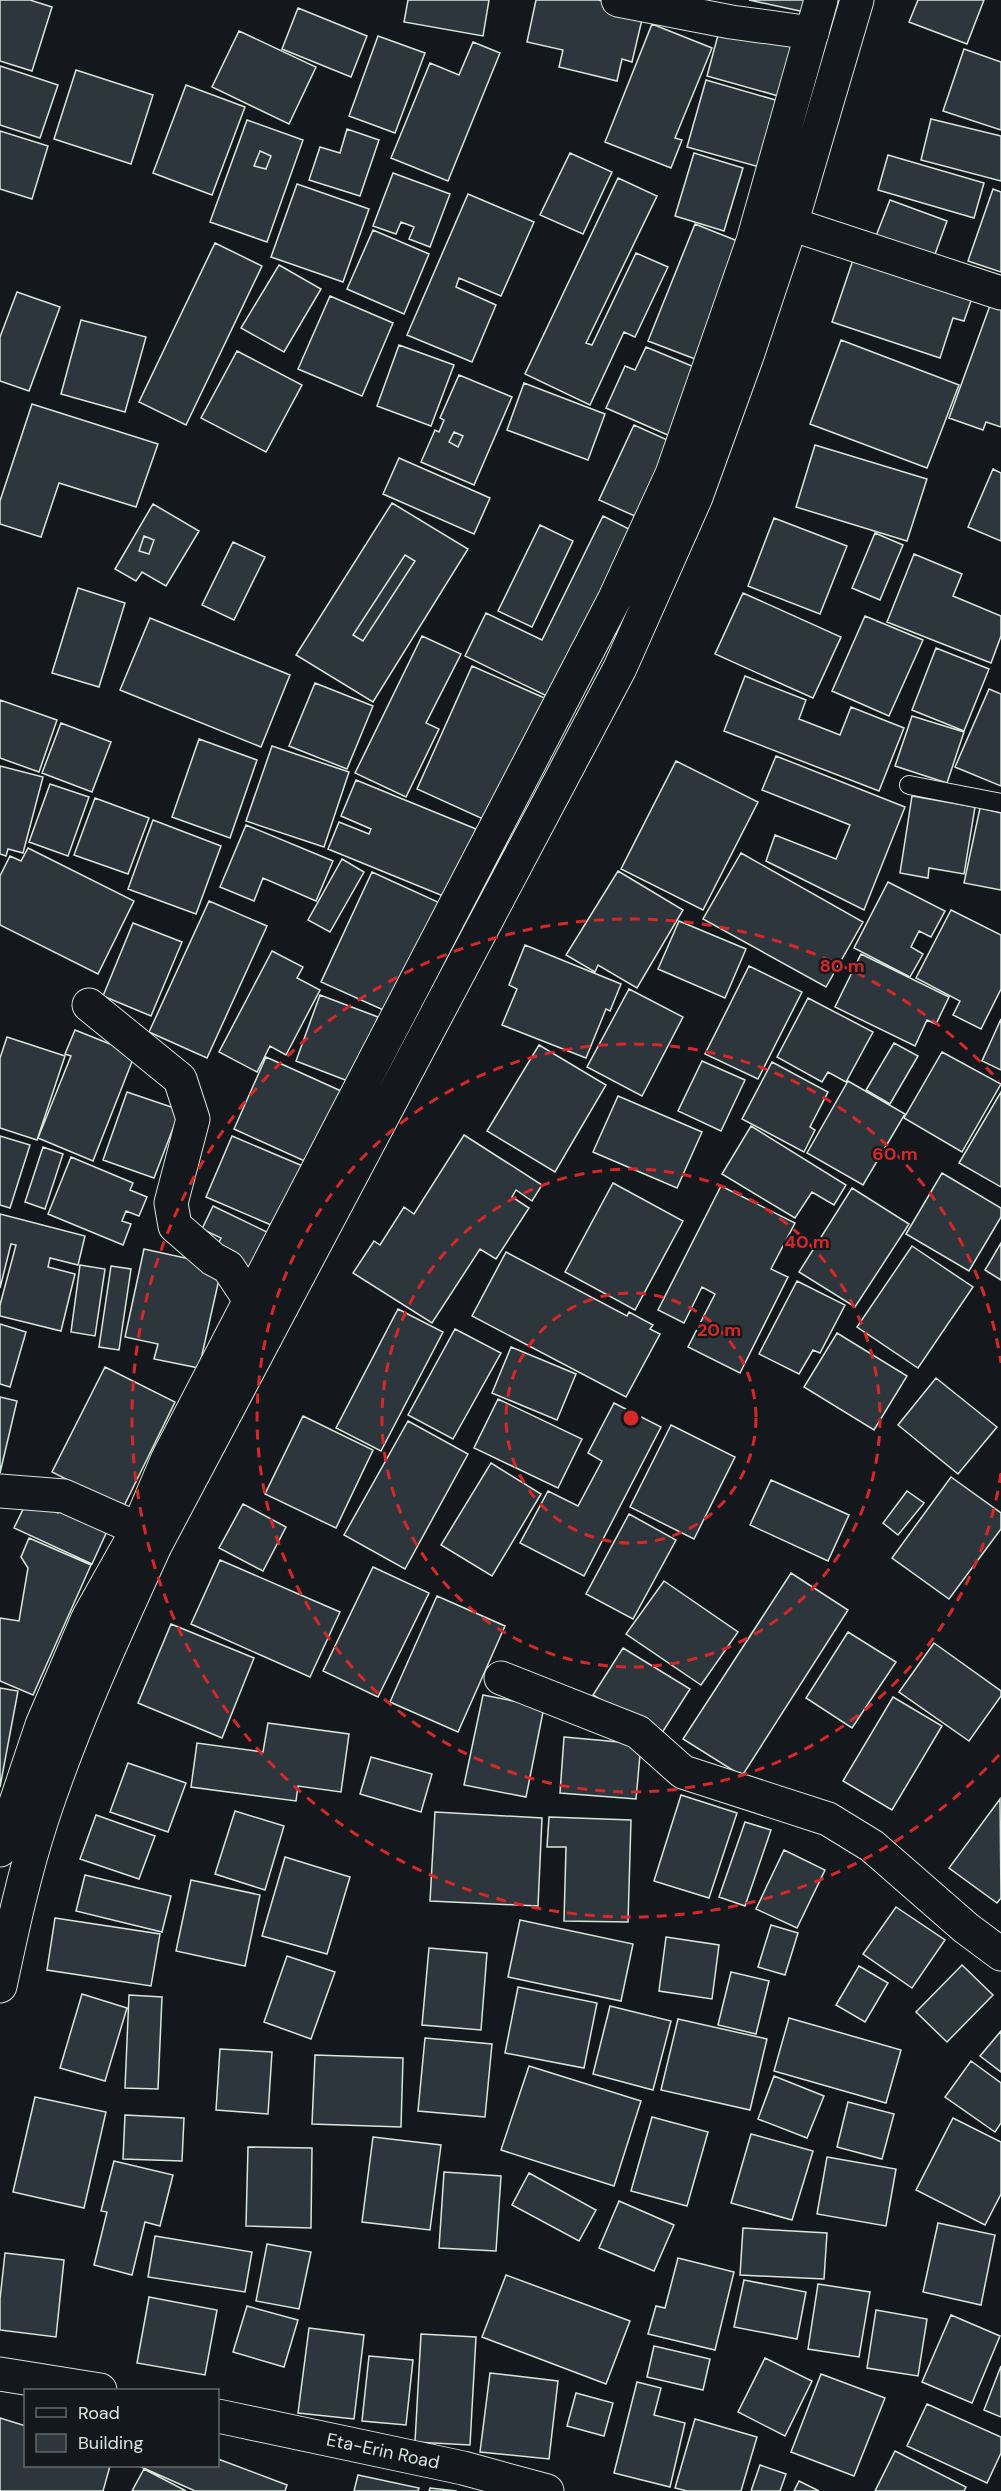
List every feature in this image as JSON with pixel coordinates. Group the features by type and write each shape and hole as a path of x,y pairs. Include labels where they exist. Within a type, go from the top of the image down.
{"main road":[{"path":"618,0 731,22 812,33"},
{"path":"0,1850 42,1725 88,1618 138,1529 168,1458 615,598 672,474 753,241 821,0"},
{"path":"0,1986 15,1917 42,1819 93,1682 156,1546 620,668 696,497 747,356 791,224 858,0"},
{"path":"791,224 1001,293"},
{"path":"90,1005 180,1079 193,1119 171,1203 175,1226 213,1259 228,1268 250,1300"},
{"path":"0,1491 64,1496 138,1529"},
{"path":"501,1678 638,1732 683,1772 828,1819 872,1846 966,1928 1001,1954"},
{"path":"0,2374 88,2389"},
{"name":"Eta-Erin Road","path":"219,2416 463,2468 547,2491"}],"lane":[{"path":"909,785 1001,803"}],"building":[{"path":"0,0 30,0 52,7 32,71 0,61"},
{"path":"408,0 489,0 483,36 404,22"},
{"path":"536,0 598,0 644,11 632,62 622,59 617,81 559,67 563,50 527,42"},
{"path":"749,0 817,0 814,14"},
{"path":"918,0 984,0 967,44 909,22"},
{"path":"298,8 367,36 351,77 282,49"},
{"path":"652,24 712,48 675,138 682,140 671,168 605,142"},
{"path":"721,24 797,44 782,97 707,76"},
{"path":"239,31 316,67 289,124 212,87"},
{"path":"378,36 425,53 395,133 349,116"},
{"path":"473,42 500,53 448,181 391,158 430,63 459,75"},
{"path":"964,49 1001,62 1001,130 943,111"},
{"path":"0,66 58,85 40,138 0,125"},
{"path":"76,70 153,95 131,164 54,139"},
{"path":"706,80 786,103 767,169 687,147"},
{"path":"186,85 245,107 212,195 153,173"},
{"path":"931,119 1001,136 1001,181 921,160"},
{"path":"247,120 303,140 267,242 210,222","holes":["260,151 271,156 266,169 254,166"]},
{"path":"347,129 379,140 360,196 309,180 320,147 340,153"},
{"path":"0,131 48,146 32,199 0,189"},
{"path":"260,151 271,156 266,169 254,166"},
{"path":"570,153 612,172 583,234 540,215"},
{"path":"694,153 743,168 724,231 675,216"},
{"path":"888,155 984,183 974,218 878,190"},
{"path":"393,173 450,194 430,247 409,239 414,227 401,222 396,234 373,226"},
{"path":"618,178 657,196 586,343 592,345 636,253 668,267 635,337 624,332 590,405 525,374"},
{"path":"297,184 369,209 343,282 271,257"},
{"path":"993,189 1001,192 1001,272 968,261"},
{"path":"468,194 534,222 501,296 459,278 456,287 496,305 472,362 407,335"},
{"path":"890,200 947,221 934,257 876,236"},
{"path":"695,224 750,246 703,362 648,341"},
{"path":"373,230 429,254 404,314 347,289"},
{"path":"215,243 262,266 186,425 139,402"},
{"path":"856,251 975,289 964,321 953,318 940,358 832,322"},
{"path":"279,265 321,289 284,352 241,328"},
{"path":"17,292 60,307 29,391 0,381 0,337"},
{"path":"330,296 393,323 362,396 298,369"},
{"path":"992,300 1001,304 1001,427 986,422 983,430 949,418"},
{"path":"81,320 146,337 125,412 61,394"},
{"path":"841,340 959,385 927,468 810,424"},
{"path":"399,345 454,365 431,426 377,406"},
{"path":"646,347 699,369 670,436 606,408 625,366 635,370"},
{"path":"237,351 302,385 266,452 201,418"},
{"path":"459,375 512,397 474,485 421,462 435,430 439,432 444,420 440,418","holes":["454,432 463,436 458,447 449,442"]},
{"path":"524,383 605,414 588,460 507,430"},
{"path":"32,404 158,444 136,507 59,483 41,537 0,524 0,501"},
{"path":"634,425 672,442 637,517 599,500"},
{"path":"454,432 463,436 458,447 449,442"},
{"path":"815,445 927,479 907,541 796,507"},
{"path":"399,458 490,498 474,534 383,494"},
{"path":"993,469 1001,473 1001,541 968,527"},
{"path":"392,503 468,549 373,702 296,655","holes":["405,555 415,561 363,641 353,635"]},
{"path":"153,504 199,531 166,586 142,572 136,581 115,569","holes":["144,536 154,540 149,554 139,551"]},
{"path":"603,516 637,533 555,700 465,656 486,613 542,640"},
{"path":"774,518 847,546 820,614 748,586"},
{"path":"540,525 573,541 532,627 498,611"},
{"path":"875,533 903,545 880,600 852,588"},
{"path":"144,536 154,540 149,554 139,551"},
{"path":"233,542 265,557 234,620 202,605"},
{"path":"914,554 962,574 953,596 1001,616 1001,636 991,663 887,622"},
{"path":"405,555 415,561 363,641 353,635"},
{"path":"78,588 125,603 99,687 52,673"},
{"path":"743,593 841,637 813,698 715,654"},
{"path":"865,616 923,640 889,716 832,691"},
{"path":"150,618 290,675 261,747 120,690"},
{"path":"422,636 461,654 426,723 439,729 406,797 355,773"},
{"path":"936,648 989,669 964,731 912,710"},
{"path":"472,666 549,700 494,824 417,789"},
{"path":"745,676 806,700 799,719 840,735 851,707 904,728 879,791 724,731"},
{"path":"315,683 373,706 347,769 289,746"},
{"path":"989,689 1001,694 1001,786 955,767"},
{"path":"0,700 57,720 39,772 0,758"},
{"path":"912,716 964,732 947,783 895,766"},
{"path":"61,723 111,742 92,792 42,773"},
{"path":"199,739 257,760 230,838 172,817"},
{"path":"272,746 349,772 324,847 246,821"},
{"path":"776,756 905,807 864,910 766,861 775,835 836,859 850,825 762,790"},
{"path":"676,761 758,802 703,910 621,869"},
{"path":"0,766 43,777 23,853 8,849 6,856 0,854"},
{"path":"356,780 476,829 448,898 328,849 339,822 369,834 371,829 341,816"},
{"path":"50,784 89,797 68,856 29,842"},
{"path":"912,796 975,807 964,874 929,868 928,878 900,873"},
{"path":"95,798 149,818 128,874 74,855"},
{"path":"980,808 1001,813 1001,890 964,883"},
{"path":"153,820 221,846 196,914 128,889"},
{"path":"246,825 333,861 316,901 263,878 254,901 220,887"},
{"path":"28,848 134,901 98,974 0,925 0,876 10,856 21,861"},
{"path":"741,853 863,922 826,987 703,919"},
{"path":"342,859 364,872 330,932 308,920"},
{"path":"618,871 683,910 637,988 598,965 595,972 566,955"},
{"path":"372,872 440,903 390,1013 321,982"},
{"path":"888,882 945,911 931,937 919,931 911,947 923,954 910,977 854,948"},
{"path":"209,901 267,926 207,1058 149,1032"},
{"path":"951,910 1001,935 1001,989 981,1029 953,1015 960,1001 916,978"},
{"path":"679,921 746,949 725,998 658,969"},
{"path":"133,923 182,942 151,1016 103,996"},
{"path":"525,945 621,984 610,1011 606,1009 586,1058 502,1025 517,989 509,985"},
{"path":"272,951 303,967 297,978 320,990 286,1055 270,1046 257,1072 219,1052"},
{"path":"861,954 949,997 936,1024 927,1020 915,1046 835,1007"},
{"path":"749,966 802,992 758,1079 705,1054"},
{"path":"629,989 683,1017 642,1096 587,1067"},
{"path":"320,995 378,1017 353,1083 296,1061"},
{"path":"808,998 873,1032 846,1082 828,1072 822,1082 777,1057"},
{"path":"1001,1019 1001,1070 982,1061"},
{"path":"75,1030 135,1054 93,1161 38,1138 71,1056 65,1054"},
{"path":"7,1037 65,1056 37,1140 0,1128 0,1058"},
{"path":"894,1043 918,1056 890,1104 866,1090"},
{"path":"539,1045 606,1085 555,1172 487,1131"},
{"path":"942,1052 1001,1084 962,1152 904,1118"},
{"path":"266,1057 341,1091 309,1163 234,1129"},
{"path":"702,1061 745,1080 721,1131 678,1111"},
{"path":"772,1062 828,1092 810,1127 815,1130 804,1152 742,1119"},
{"path":"848,1081 905,1114 863,1185 807,1153"},
{"path":"127,1092 180,1110 154,1178 103,1160"},
{"path":"1001,1092 1001,1187 959,1163"},
{"path":"618,1096 702,1132 677,1188 593,1152"},
{"path":"751,1126 846,1185 834,1205 812,1192 795,1218 722,1174"},
{"path":"464,1135 542,1185 532,1201 516,1190 512,1197 529,1208 496,1259 480,1249 432,1323 353,1273 374,1241 380,1245 404,1207 414,1214"},
{"path":"0,1136 30,1145 10,1208 0,1205"},
{"path":"232,1136 305,1167 278,1228 206,1197"},
{"path":"43,1147 63,1154 45,1209 25,1202"},
{"path":"71,1157 133,1183 130,1190 147,1197 139,1216 126,1211 122,1221 131,1224 123,1245 48,1214"},
{"path":"942,1173 1001,1208 1001,1217 969,1271 906,1234"},
{"path":"613,1183 683,1221 635,1310 565,1272"},
{"path":"721,1186 795,1223 771,1269 788,1277 740,1373 688,1347 715,1294 702,1287 684,1323 658,1310"},
{"path":"852,1188 909,1224 855,1307 799,1272"},
{"path":"213,1206 269,1233 250,1272 213,1254 221,1238 202,1229"},
{"path":"0,1214 85,1236 78,1265 50,1258 48,1267 75,1274 61,1331 0,1316 0,1305 16,1245 11,1244 0,1288"},
{"path":"1001,1243 1001,1280 985,1270"},
{"path":"912,1246 973,1287 918,1368 857,1327"},
{"path":"144,1249 222,1266 199,1368 154,1359 158,1344 125,1337"},
{"path":"506,1252 627,1316 629,1312 653,1325 650,1329 660,1334 626,1397 472,1316"},
{"path":"80,1265 105,1269 95,1336 71,1332"},
{"path":"111,1266 131,1269 119,1350 99,1347"},
{"path":"797,1281 845,1305 820,1353 813,1350 799,1374 759,1354"},
{"path":"398,1309 443,1332 381,1451 336,1428"},
{"path":"0,1324 26,1332 10,1387 0,1384"},
{"path":"455,1329 501,1353 453,1439 408,1415"},
{"path":"837,1333 907,1376 874,1430 804,1387"},
{"path":"511,1347 576,1374 557,1420 492,1393"},
{"path":"105,1367 175,1402 123,1508 52,1472"},
{"path":"936,1378 997,1427 958,1474 898,1425"},
{"path":"0,1397 17,1401 0,1473"},
{"path":"498,1399 582,1439 558,1488 474,1448"},
{"path":"614,1403 661,1427 584,1576 520,1543 548,1491 578,1506 602,1461 588,1453"},
{"path":"303,1416 373,1450 336,1528 265,1494"},
{"path":"408,1421 468,1454 405,1569 344,1535"},
{"path":"671,1425 735,1457 694,1539 630,1507"},
{"path":"491,1463 541,1494 492,1576 441,1545"},
{"path":"951,1477 1001,1513 1001,1529 949,1599 892,1558"},
{"path":"771,1480 849,1515 828,1561 750,1525"},
{"path":"907,1491 924,1503 898,1535 883,1523"},
{"path":"28,1499 58,1513 61,1507 108,1529 92,1564 14,1528"},
{"path":"243,1504 286,1527 263,1571 219,1548"},
{"path":"629,1514 676,1540 633,1619 586,1594"},
{"path":"29,1538 91,1565 33,1695 0,1681 0,1618 19,1621 28,1568 21,1557"},
{"path":"220,1560 340,1612 310,1677 191,1624"},
{"path":"373,1567 429,1593 378,1697 323,1671"},
{"path":"791,1573 848,1610 742,1776 683,1739"},
{"path":"664,1581 738,1632 701,1685 626,1634"},
{"path":"437,1596 505,1626 458,1732 390,1702"},
{"path":"171,1624 254,1658 222,1738 138,1703"},
{"path":"848,1632 896,1662 852,1728 806,1698"},
{"path":"934,1643 1001,1691 1001,1696 969,1741 899,1692"},
{"path":"623,1648 690,1689 660,1736 593,1695"},
{"path":"0,1688 18,1691 0,1787"},
{"path":"483,1695 544,1707 526,1797 464,1785"},
{"path":"893,1697 942,1726 892,1810 843,1781"},
{"path":"268,1723 349,1734 341,1792 298,1786 296,1801 191,1787 197,1743 263,1752"},
{"path":"564,1737 641,1744 636,1799 560,1793"},
{"path":"371,1757 432,1774 421,1812 360,1794"},
{"path":"128,1763 186,1783 168,1832 110,1812"},
{"path":"681,1795 737,1813 709,1898 654,1881"},
{"path":"1000,1799 1001,1898 997,1903 949,1868"},
{"path":"235,1811 284,1826 265,1890 215,1874"},
{"path":"435,1812 542,1818 538,1906 430,1901"},
{"path":"96,1815 155,1836 139,1879 80,1859"},
{"path":"549,1817 631,1820 628,1922 564,1921 566,1847 547,1847"},
{"path":"745,1822 771,1830 745,1906 719,1897"},
{"path":"784,1850 825,1870 797,1928 756,1909"},
{"path":"285,1857 350,1877 327,1954 262,1936"},
{"path":"85,1875 171,1896 162,1932 76,1911"},
{"path":"191,1880 260,1895 245,1966 176,1951"},
{"path":"896,1907 945,1940 912,1988 863,1954"},
{"path":"55,1918 160,1934 151,1986 47,1970"},
{"path":"520,1920 633,1944 621,2001 508,1977"},
{"path":"771,1925 798,1933 785,1975 758,1967"},
{"path":"666,1937 719,1945 712,1999 659,1991"},
{"path":"429,1948 487,1953 481,2030 422,2025"},
{"path":"287,1956 335,1972 311,2039 264,2022"},
{"path":"962,1965 993,1995 947,2042 916,2012"},
{"path":"859,1966 888,1983 865,2022 836,2005"},
{"path":"731,1972 769,1981 756,2034 718,2025"},
{"path":"518,1987 597,2003 584,2068 505,2053"},
{"path":"82,1994 127,2008 105,2081 60,2068"},
{"path":"129,1995 162,1997 158,2089 125,2088"},
{"path":"610,2006 671,2021 653,2090 593,2074"},
{"path":"789,2018 901,2050 886,2103 774,2071"},
{"path":"678,2019 767,2039 750,2110 661,2090"},
{"path":"1001,2031 1001,2072 980,2056"},
{"path":"425,2038 492,2044 485,2117 418,2111"},
{"path":"220,2049 272,2052 268,2114 216,2110"},
{"path":"315,2055 403,2058 401,2127 312,2124"},
{"path":"971,2061 1001,2083 1001,2123 995,2132 945,2097"},
{"path":"529,2066 641,2101 614,2186 501,2150"},
{"path":"774,2076 824,2096 807,2138 758,2119"},
{"path":"35,2097 106,2112 84,2208 13,2192"},
{"path":"848,2102 894,2114 882,2159 837,2147"},
{"path":"125,2115 184,2118 182,2161 123,2159"},
{"path":"652,2117 708,2132 687,2206 631,2191"},
{"path":"953,2118 1001,2142 1001,2194 985,2225 916,2190"},
{"path":"751,2134 813,2151 792,2220 731,2203"},
{"path":"373,2137 441,2145 430,2230 362,2222"},
{"path":"248,2147 312,2148 311,2228 246,2226"},
{"path":"827,2157 896,2169 886,2226 817,2214"},
{"path":"114,2161 173,2175 160,2226 145,2222 132,2275 94,2265 107,2212 101,2211"},
{"path":"444,2172 501,2176 496,2251 439,2248"},
{"path":"529,2173 596,2210 579,2241 512,2205"},
{"path":"619,2201 674,2225 654,2271 599,2248"},
{"path":"938,2223 995,2235 981,2305 923,2292"},
{"path":"743,2228 827,2233 824,2279 740,2275"},
{"path":"155,2236 252,2252 245,2292 148,2277"},
{"path":"267,2244 311,2252 299,2309 256,2301"},
{"path":"5,2253 64,2260 56,2337 0,2330 0,2299"},
{"path":"678,2258 734,2272 715,2350 648,2334 656,2306 665,2308"},
{"path":"506,2275 630,2321 606,2384 482,2337"},
{"path":"744,2280 806,2292 797,2339 734,2327"},
{"path":"818,2284 870,2292 859,2357 808,2349"},
{"path":"149,2297 217,2310 205,2375 137,2363"},
{"path":"247,2306 298,2320 284,2367 233,2352"},
{"path":"876,2310 927,2319 918,2376 867,2368"},
{"path":"951,2315 1000,2336 972,2403 922,2382"},
{"path":"309,2328 364,2335 354,2419 298,2413"},
{"path":"421,2334 476,2337 470,2445 415,2442"},
{"path":"654,2346 710,2359 703,2390 647,2377"},
{"path":"369,2356 413,2360 406,2425 362,2421"},
{"path":"765,2358 812,2381 785,2436 738,2412"},
{"path":"1001,2366 1001,2417 984,2410"},
{"path":"490,2373 558,2381 549,2459 480,2452"},
{"path":"821,2374 885,2398 854,2476 791,2452"},
{"path":"637,2382 661,2388 654,2415 685,2423 670,2487 614,2473"},
{"path":"576,2393 613,2403 604,2436 567,2426"},
{"path":"927,2404 1001,2437 1001,2453 987,2483 907,2446"},
{"path":"0,2418 24,2425 24,2467 110,2467 103,2491 0,2491"},
{"path":"695,2419 757,2437 741,2491 687,2491 675,2488"},
{"path":"895,2451 966,2487 964,2491 875,2491"},
{"path":"219,2459 287,2485 285,2491 195,2491 141,2467 219,2467"},
{"path":"760,2465 786,2474 780,2491 751,2491"},
{"path":"144,2469 186,2491 132,2491"},
{"path":"358,2475 419,2488 418,2491 354,2491"},
{"path":"799,2481 819,2491 794,2491"},
{"path":"430,2488 457,2491 429,2491"}]}
